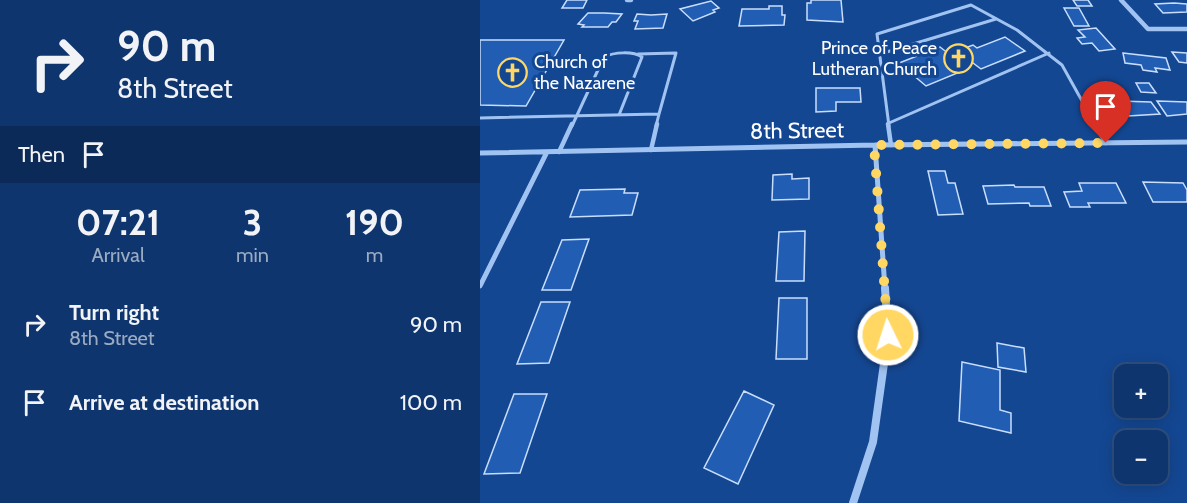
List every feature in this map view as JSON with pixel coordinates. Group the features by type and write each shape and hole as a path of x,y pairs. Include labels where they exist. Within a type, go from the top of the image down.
{"street":[{"path":"1120,0 1148,29 1187,29"},
{"name":"8th Street","path":"480,153 874,145 1187,142"},
{"path":"853,503 873,442 888,335 874,145"},
{"path":"480,286 547,152"}],"lane":[{"path":"891,146 877,34 971,5 1017,30 1048,53 1066,72 1106,143"},
{"path":"880,54 996,19"},
{"path":"560,152 604,57 610,54 676,53 651,150"},
{"path":"889,123 1048,53"},
{"path":"619,115 642,57 638,54"},
{"path":"480,118 659,114"}],"building":[{"path":"567,0 587,0 583,8 562,8"},
{"path":"811,0 841,0 843,22 807,20 807,3 811,3"},
{"path":"1073,0 1088,0 1092,6 1077,6"},
{"path":"711,1 719,8 693,21 680,9"},
{"path":"1155,4 1187,4 1187,12 1163,13"},
{"path":"769,6 782,6 782,15 785,15 784,25 739,26 742,9 769,9"},
{"path":"1064,8 1079,8 1089,26 1074,26"},
{"path":"588,13 622,14 608,27 582,27 584,25 578,24"},
{"path":"637,14 667,14 663,28 635,29 638,21 634,21"},
{"path":"1096,28 1115,49 1099,51 1092,43 1082,44 1077,38 1085,37 1078,30"},
{"name":"Prince of Peace Lutheran Church","path":"1005,37 1025,51 981,69 973,63 964,66 967,69 926,86 899,63 940,47 949,54 973,45 977,48"},
{"name":"Church of the Nazarene","path":"480,40 564,40 526,106 480,105"},
{"path":"1172,52 1187,53 1187,63 1179,62"},
{"path":"1123,53 1166,58 1170,70 1155,68 1157,72 1143,70 1141,65 1125,63"},
{"path":"1136,83 1149,83 1156,93 1141,92"},
{"path":"816,88 860,88 861,102 836,102 836,111 816,112"},
{"path":"1119,101 1151,102 1160,114 1128,116"},
{"path":"1157,101 1187,102 1187,114 1167,116"},
{"path":"928,171 945,171 948,183 955,183 963,214 938,215"},
{"path":"792,174 792,179 809,178 809,199 772,200 773,175"},
{"path":"1143,182 1183,183 1187,190 1187,202 1153,202"},
{"path":"1079,183 1116,183 1126,203 1088,203 1090,207 1070,207 1064,192 1082,191"},
{"path":"1014,185 1015,187 1044,187 1051,206 1030,206 1029,203 988,204 983,186"},
{"path":"625,189 624,193 638,193 632,215 570,217 580,190"},
{"path":"805,231 804,281 776,281 779,232"},
{"path":"589,239 571,290 542,290 562,240"},
{"path":"779,298 807,298 807,359 776,359"},
{"path":"541,302 570,302 549,363 517,364"},
{"path":"997,343 1024,348 1026,372 998,367"},
{"path":"962,362 1000,370 1000,410 1011,413 1011,433 959,421"},
{"path":"744,391 774,405 738,484 704,468"},
{"path":"514,394 547,394 520,473 484,474"}],"place":[{"name":"Prince of Peace Lutheran Church","path":"958,58"},
{"name":"Church of the Nazarene","path":"513,72"}],"route":[{"path":"888,335 874,145 1106,143"}]}
